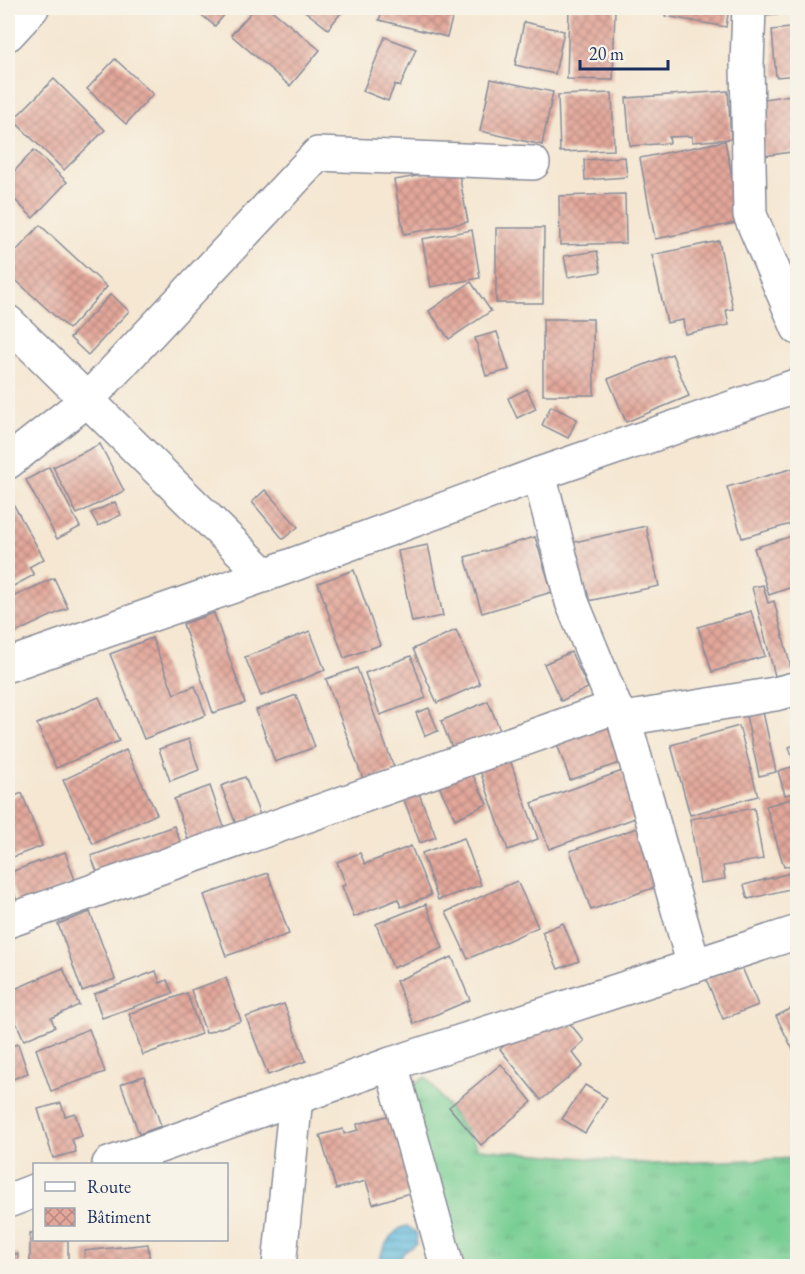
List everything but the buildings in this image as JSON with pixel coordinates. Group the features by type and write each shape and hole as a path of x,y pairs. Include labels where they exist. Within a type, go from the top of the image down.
{"street":[{"path":"8,34 32,8"},
{"path":"749,8 747,64 750,215 798,328"},
{"path":"8,462 87,400 318,154 533,163"},
{"path":"8,322 266,575"},
{"path":"8,665 266,575 538,474 798,385"},
{"path":"538,474 572,602 619,713 694,966"},
{"path":"8,921 619,713 775,694 798,688"},
{"path":"112,1163 391,1064 798,932"},
{"path":"391,1064 447,1266"},
{"path":"279,1266 296,1097"},
{"path":"8,1201 33,1191"}],"green space":[{"path":"426,1077 479,1149 654,1164 797,1158 797,1266 449,1266 398,1093"}],"water":[{"path":"407,1226 417,1233 416,1244 403,1253 398,1266 380,1266 381,1255 387,1242 396,1231"}]}
